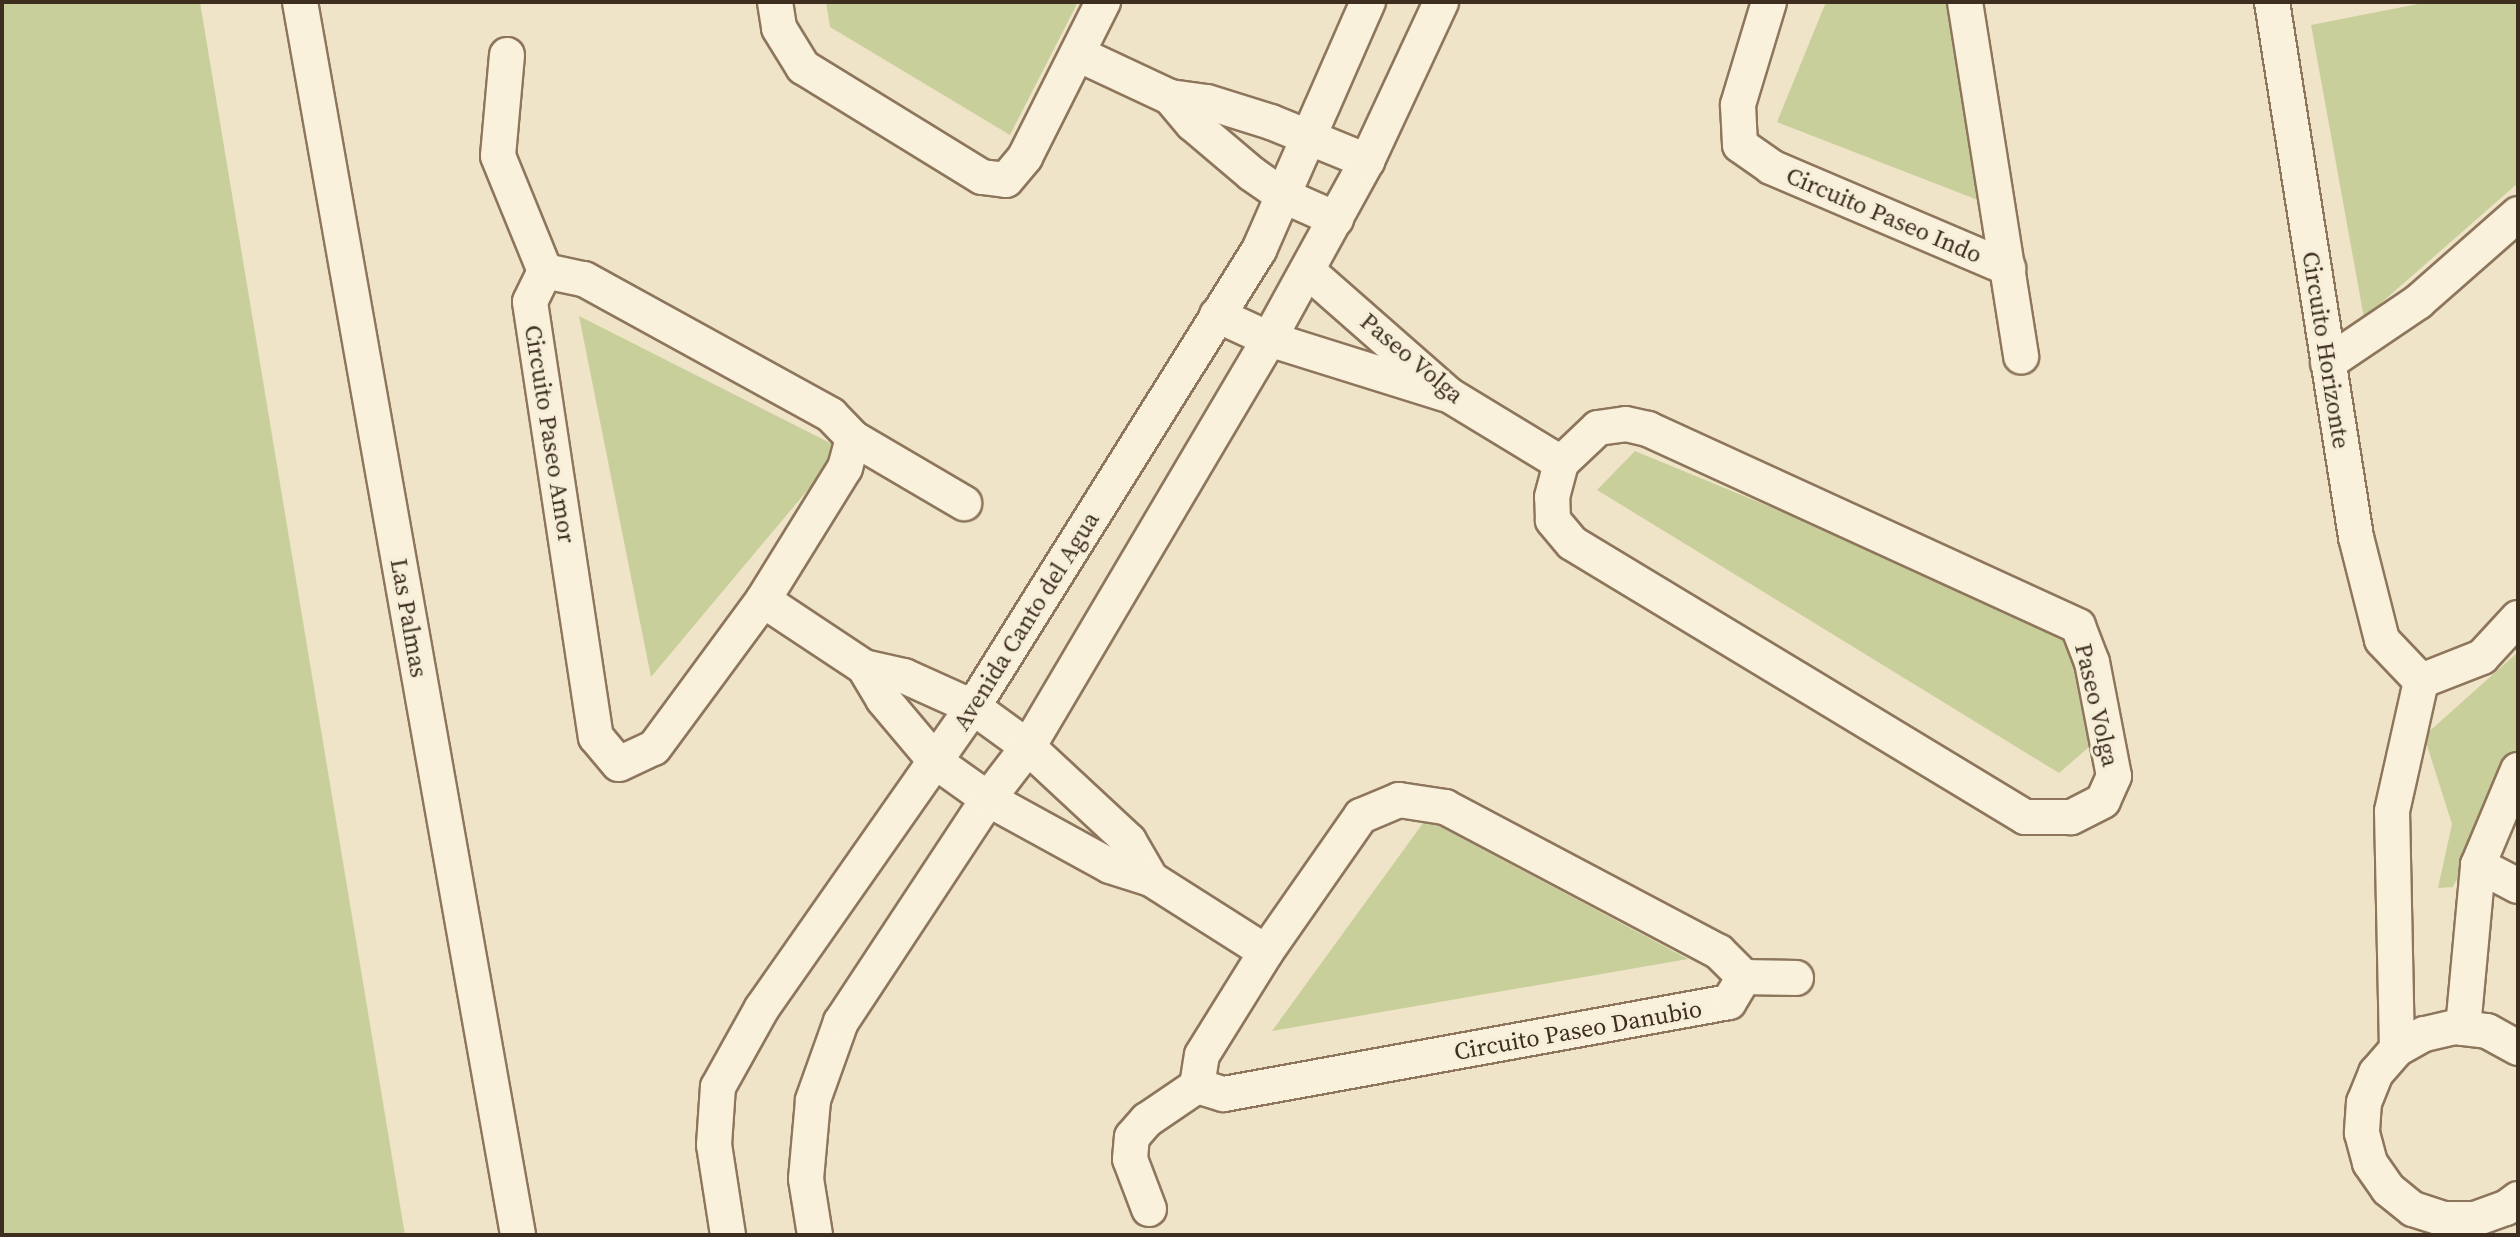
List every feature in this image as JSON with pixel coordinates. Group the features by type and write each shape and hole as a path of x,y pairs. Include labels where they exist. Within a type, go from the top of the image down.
{"street":[{"name":"Las Palmas","path":"300,2 518,1235"},
{"path":"775,2 779,28 803,67 982,177 1006,180 1025,157 1103,2"},
{"name":"Avenida Canto del Agua","path":"728,1235 714,1145 718,1087 762,1008 973,707 1259,250 1368,2"},
{"path":"815,1235 806,1179 813,1100 841,1022 988,799 1028,747 1309,272 1367,161 1441,2"},
{"name":"Circuito Paseo Indo","path":"1769,2 1738,105 1740,145 1771,167 2008,268"},
{"name":"Circuito Paseo Indo","path":"1965,2 2008,268"},
{"name":"Circuito Horizonte","path":"2275,3 2356,537 2382,640 2421,681"},
{"path":"1078,54 1170,97 1207,102 1311,137 1367,161"},
{"path":"507,55 498,156 545,271 584,279 831,415 853,438 964,503"},
{"path":"1170,97 1193,124 1284,196 1336,219"},
{"path":"2328,363 2418,302 2518,214"},
{"path":"2008,268 2021,357"},
{"name":"Circuito Paseo Amor","path":"545,271 530,302 596,737 619,764 654,748 763,600 845,468 853,438"},
{"name":"Paseo Volga","path":"1309,272 1449,395 1561,463"},
{"path":"1217,315 1269,339 1449,395"},
{"name":"Paseo Volga","path":"1626,424 1648,429 2078,626 2092,662 2114,776 2103,801 2071,817 2025,817 1572,543 1553,520 1552,497 1561,463 1598,428 1626,424"},
{"path":"763,600 864,667 904,676 973,707 1028,747 1129,841 1151,879"},
{"path":"2397,1049 2392,811 2421,681 2482,657 2518,618"},
{"path":"864,667 883,699 936,762 988,799 1110,866 1151,879 1266,952"},
{"path":"2463,1028 2478,865 2518,770"},
{"path":"1149,1209 1130,1159 1132,1137 1147,1120 1197,1086 1202,1055 1266,952 1361,816 1399,800 1445,807 1719,952 1744,977 1796,978"},
{"path":"2478,865 2518,886"},
{"name":"Circuito Paseo Danubio","path":"1197,1086 1224,1094 1729,1002 1744,977"},
{"path":"2512,1214 2444,1227 2413,1209 2388,1189 2370,1163 2362,1133 2364,1102 2376,1073 2397,1049 2424,1034 2463,1028 2487,1031 2518,1048"}],"green space":[{"path":"2,2 200,2 405,1235 2,1235"},
{"path":"826,2 1078,2 1010,135 830,27"},
{"path":"1826,2 1948,2 1983,202 1777,122"},
{"path":"2428,2 2518,2 2518,183 2364,318 2311,25"},
{"path":"579,316 842,449 651,677"},
{"path":"1635,451 2066,629 2089,747 2059,773 1597,490"},
{"path":"2518,652 2518,752 2453,887 2438,888 2452,824 2424,736"},
{"path":"1426,819 1688,959 1272,1031"}]}
